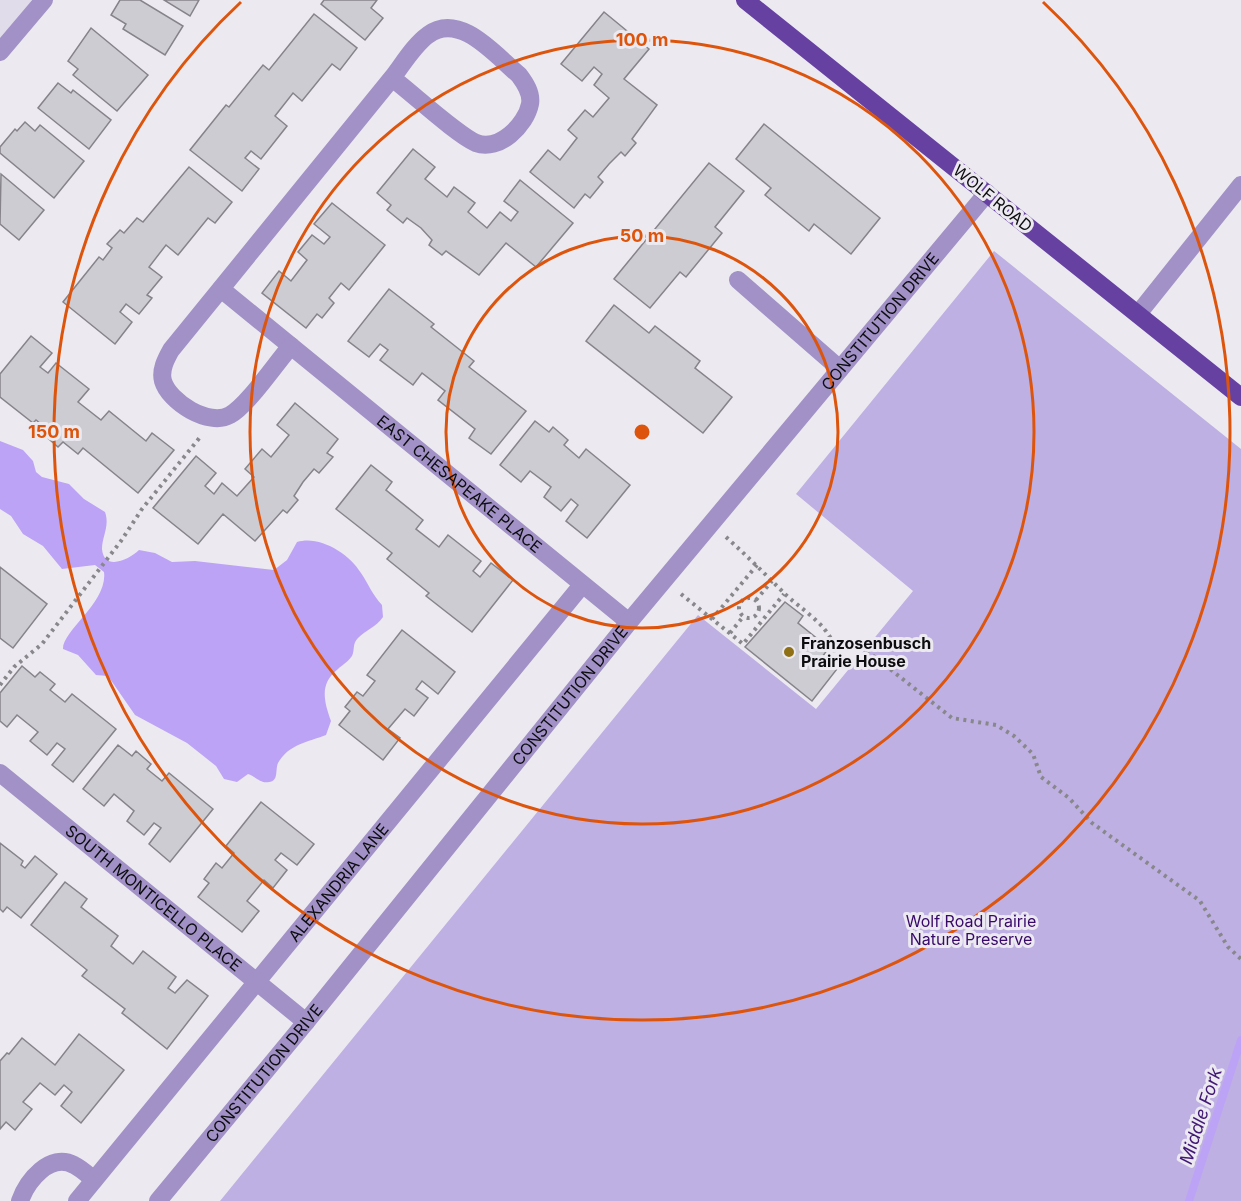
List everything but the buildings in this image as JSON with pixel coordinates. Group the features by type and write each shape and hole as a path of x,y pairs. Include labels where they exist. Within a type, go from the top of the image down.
{"main road":[{"name":"WOLF ROAD","path":"745,0 1241,397"}],"street":[{"path":"0,52 44,0"},
{"path":"291,346 239,408 230,415 215,419 199,416 173,395 163,380 163,369 171,350 426,36 437,29 458,29 467,32 519,75 526,83 531,103 515,130 499,141 487,145 467,137 392,78"},
{"path":"1138,314 1241,185"},
{"name":"CONSTITUTION DRIVE","path":"158,1201 306,1022 629,622 987,193"},
{"path":"738,280 840,369"},
{"name":"EAST CHESAPEAKE PLACE","path":"221,289 629,622"},
{"name":"ALEXANDRIA LANE","path":"77,1201 582,585"},
{"name":"SOUTH MONTICELLO PLACE","path":"0,773 306,1022"},
{"path":"20,1201 39,1172 48,1165 66,1162 94,1180"}],"path":[{"path":"0,685 14,668 42,644 121,542 142,508 215,419"},
{"path":"710,524 757,565 784,594 814,617 834,649 834,658"},
{"path":"712,619 757,565"},
{"path":"664,580 743,644 784,594"},
{"path":"756,600 772,580"},
{"path":"748,598 756,600 760,607 758,614 753,618 743,617 739,608 742,601 748,598"},
{"path":"730,633 743,617"},
{"path":"834,649 848,641 862,647 952,718 996,725 1014,736 1033,754 1041,777 1069,798 1092,823 1200,901 1228,946 1241,959"}],"shaded area":[{"path":"0,0 34,0 0,41"},
{"path":"0,441 23,450 33,461 36,472 42,477 69,484 84,499 105,512 107,522 102,549 107,560 112,562 124,560 139,550 155,553 172,562 195,561 274,570 287,560 297,542 306,541 324,543 349,559 382,605 383,617 358,638 352,656 328,681 325,700 331,721 326,735 299,744 282,757 278,763 274,780 263,782 248,774 237,782 224,779 216,766 187,743 135,715 108,676 96,675 78,655 63,649 70,634 99,594 104,572 95,565 62,569 43,546 23,534 11,516 0,509"}],"green space":[{"name":"Wolf Road Prairie Nature Preserve","path":"994,251 1241,449 1241,1201 220,1201 698,615 816,709 913,591 796,494"}],"waterway":[{"name":"Middle Fork","path":"1189,1201 1241,1040"}],"place":[{"name":"Franzosenbusch Prairie House","path":"789,652"}]}
